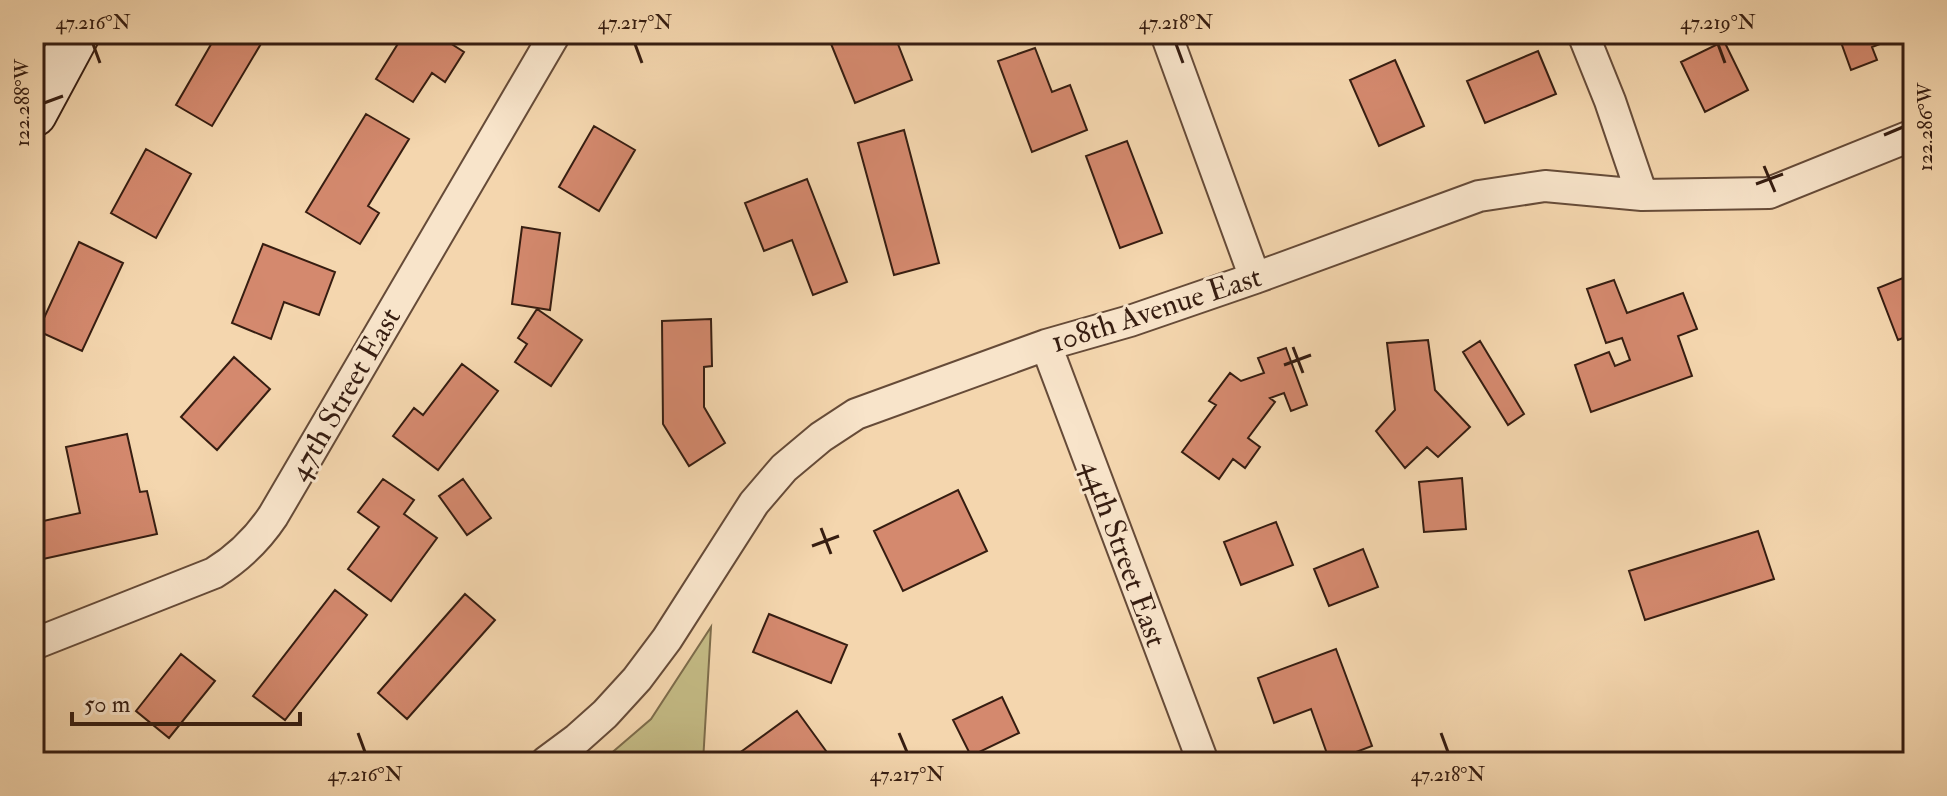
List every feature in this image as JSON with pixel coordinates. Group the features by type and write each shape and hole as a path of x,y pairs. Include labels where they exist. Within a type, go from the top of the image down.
{"street":[{"path":"34,114 77,34"},
{"name":"47th Street East","path":"34,644 214,573 234,561 256,539 273,516 555,34"},
{"path":"1166,34 1255,278"},
{"path":"1583,34 1642,195"},
{"name":"108th Avenue East","path":"546,762 605,714 637,679 667,639 754,503 784,468 821,437 856,414 1046,345 1130,321 1255,278 1479,196 1545,186 1642,195 1769,193 1913,135"},
{"name":"44th Street East","path":"1046,345 1203,762"}],"shaded area":[{"path":"711,627 703,762 601,762 651,719"}],"building":[{"path":"217,34 260,34 265,37 212,126 176,105"},
{"path":"404,34 456,34 450,43 464,52 445,82 432,73 413,102 376,79"},
{"path":"827,34 894,34 912,80 855,103"},
{"path":"1838,34 1906,34 1872,47 1877,60 1851,70"},
{"path":"1724,41 1748,90 1705,112 1681,62"},
{"path":"1035,48 1052,92 1070,85 1087,130 1032,152 998,61"},
{"path":"1538,51 1556,94 1485,123 1467,81"},
{"path":"1395,60 1424,126 1379,146 1350,80"},
{"path":"366,114 409,139 368,206 379,213 360,244 306,212"},
{"path":"594,126 635,150 599,211 559,187"},
{"path":"904,130 939,263 894,275 858,143"},
{"path":"1127,141 1162,233 1120,248 1086,156"},
{"path":"146,149 191,174 156,238 111,213"},
{"path":"807,179 847,282 813,295 792,240 764,251 745,203"},
{"path":"522,227 560,233 550,310 512,304"},
{"path":"79,242 123,263 82,351 38,331"},
{"path":"263,244 335,272 319,315 284,302 271,339 232,323"},
{"path":"1913,274 1913,334 1898,340 1878,288"},
{"path":"1614,280 1627,313 1683,293 1697,329 1678,336 1692,376 1591,412 1575,365 1609,352 1615,366 1630,360 1622,338 1606,343 1587,289"},
{"path":"537,309 582,340 551,386 515,362 527,344 518,338"},
{"path":"711,319 712,366 704,367 704,407 725,443 689,466 663,424 662,321"},
{"path":"1428,340 1435,390 1470,427 1438,457 1427,447 1405,468 1376,431 1395,410 1387,343"},
{"path":"1480,341 1524,414 1508,425 1463,352"},
{"path":"1286,348 1307,405 1291,411 1284,393 1270,398 1275,402 1248,438 1260,447 1245,468 1233,459 1219,479 1182,452 1216,405 1209,401 1230,373 1241,381 1264,373 1258,358"},
{"path":"234,357 270,389 217,450 181,417"},
{"path":"462,364 498,391 438,470 393,436 414,408 423,415"},
{"path":"127,434 140,492 147,491 157,534 34,561 34,523 80,513 66,447"},
{"path":"1462,478 1466,529 1424,532 1419,482"},
{"path":"383,479 414,500 404,514 437,538 391,601 348,569 379,527 358,512"},
{"path":"463,479 491,518 467,535 439,496"},
{"path":"958,490 987,551 903,591 874,531"},
{"path":"1276,522 1293,565 1241,585 1224,542"},
{"path":"1758,531 1774,579 1645,620 1629,571"},
{"path":"1363,549 1378,587 1329,606 1314,569"},
{"path":"335,590 367,615 285,720 253,696"},
{"path":"465,594 495,620 407,719 378,693"},
{"path":"769,614 847,645 831,683 753,652"},
{"path":"1336,649 1372,746 1330,762 1311,709 1274,723 1258,678"},
{"path":"181,654 215,681 169,738 136,711"},
{"path":"1002,697 1019,733 971,756 953,720"},
{"path":"797,711 834,762 727,762"},
{"path":"88,752 91,762 59,762"}]}
